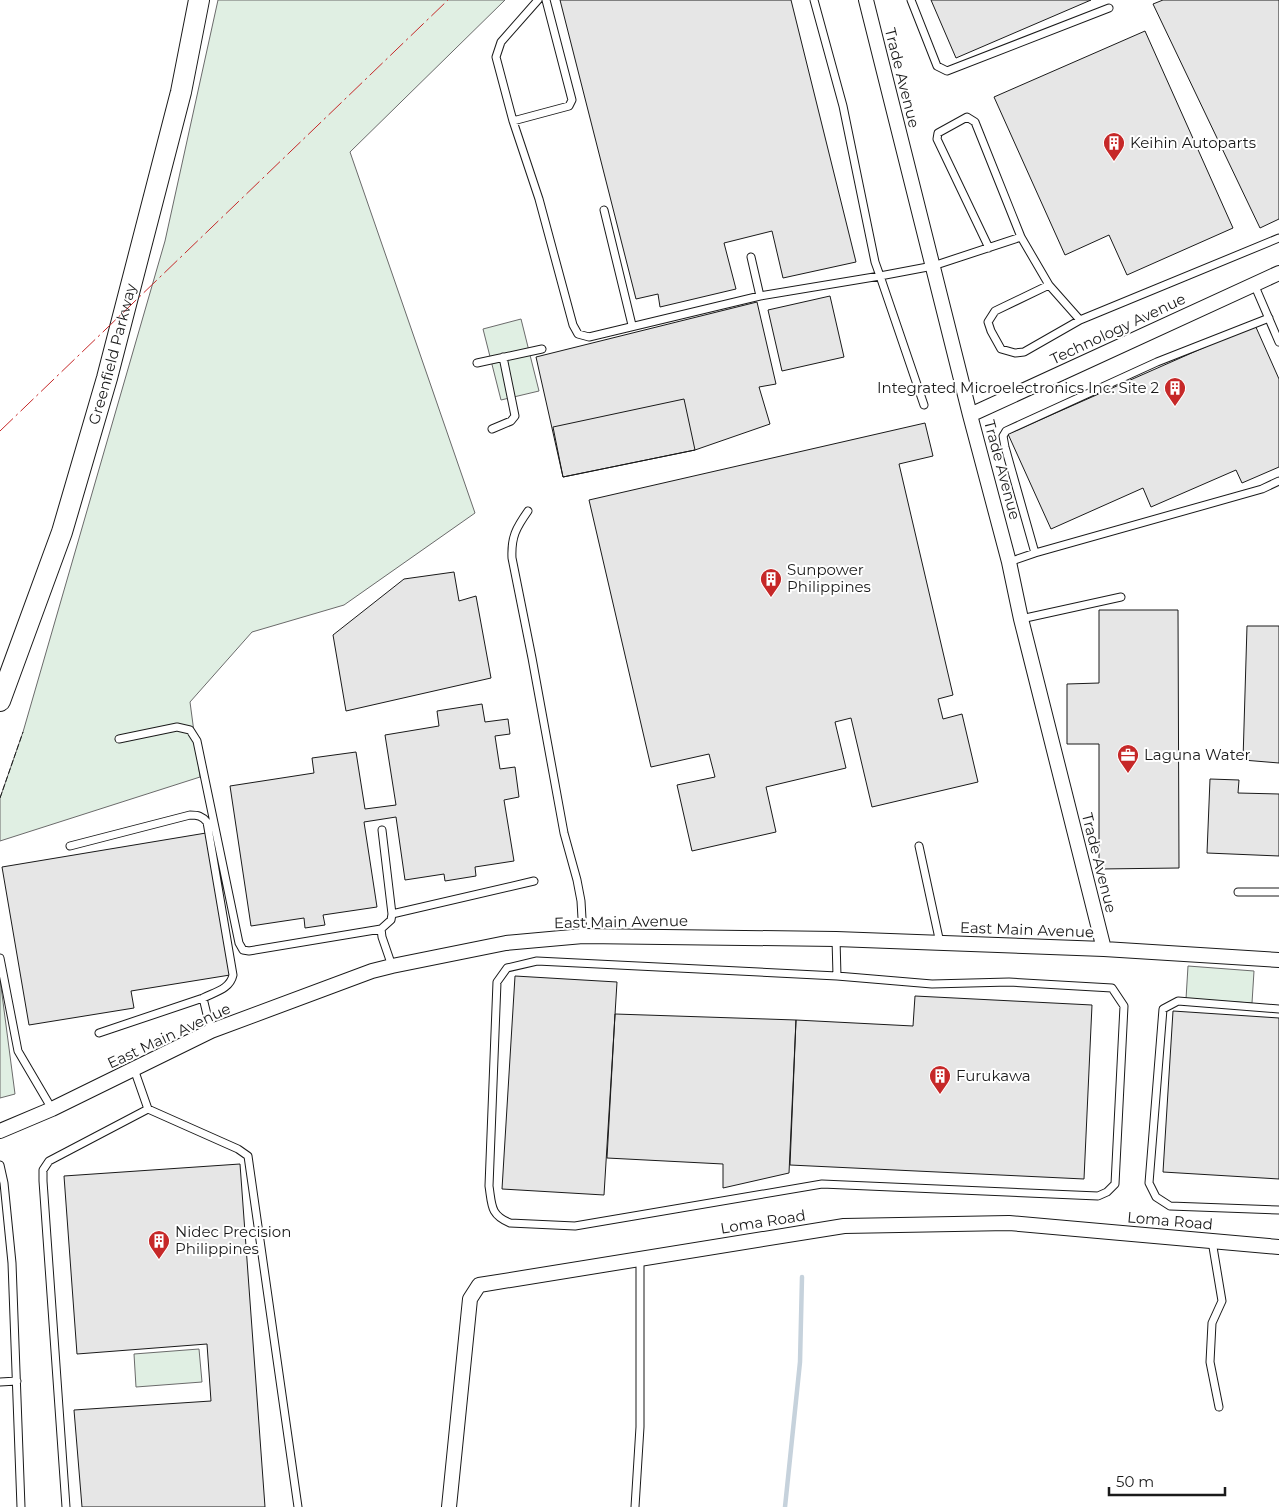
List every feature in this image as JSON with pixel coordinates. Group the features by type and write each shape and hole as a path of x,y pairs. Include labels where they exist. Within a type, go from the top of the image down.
{"main road":[{"name":"Greenfield Parkway","path":"0,701 62,532 107,378 181,92 199,0"}],"street":[{"name":"Trade Avenue","path":"866,0 970,415 1009,562 1021,619 1104,949"},
{"name":"Technology Avenue","path":"970,415 1279,273"},
{"name":"East Main Avenue","path":"0,1131 52,1109 211,1031 372,971 506,943 583,936 836,939 1104,949 1279,960"},
{"name":"Loma Road","path":"449,1507 470,1298 479,1285 844,1226 1009,1223 1279,1247"}],"lane":[{"path":"538,0 501,42 496,57 513,121 539,199 573,325 578,334 588,337 760,296 934,266 1022,237"},
{"path":"513,121 569,106 572,100 546,0"},
{"path":"814,0 843,106 875,262 924,405"},
{"path":"910,0 937,66 947,71 1109,8"},
{"path":"989,248 937,139 938,133 967,117 975,122 1022,237 1049,285 1080,320"},
{"path":"604,210 632,326"},
{"path":"1049,285 995,311 988,322 1001,349 1015,353 1024,352 1080,320 1279,238"},
{"path":"751,257 760,296"},
{"path":"1254,284 1279,342"},
{"path":"1035,553 1005,447 1003,436 1006,431 1157,362 1269,318"},
{"path":"477,363 542,349"},
{"path":"492,429 511,421 515,416 502,357"},
{"path":"1009,562 1262,489 1279,481"},
{"path":"528,511 514,535 512,558 564,833 581,901 583,936"},
{"path":"1021,619 1121,597"},
{"path":"119,739 177,727 190,730 198,741 239,944 243,950 250,952 381,929 391,920 392,914 382,830"},
{"path":"70,846 190,815 198,815 204,818 207,822 233,975 231,982 226,987 202,998 99,1033"},
{"path":"919,846 940,943"},
{"path":"392,914 534,881"},
{"path":"1238,892 1279,892"},
{"path":"381,929 392,966"},
{"path":"836,939 837,976"},
{"path":"0,958 18,1051 52,1109"},
{"path":"537,961 837,976 932,984 1009,982 1112,988 1124,1006 1115,1184 1107,1192 1098,1196 822,1184 575,1226 510,1223 500,1219 493,1210 489,1186 497,982 507,968 537,961"},
{"path":"202,998 211,1031"},
{"path":"1279,1009 1178,1001 1163,1009 1149,1183 1156,1197 1170,1206 1279,1210"},
{"path":"134,1069 148,1109 238,1149 248,1156 298,1507"},
{"path":"66,1507 43,1170 49,1162 148,1109"},
{"path":"0,1165 4,1183 12,1263 21,1507"},
{"path":"1212,1241 1222,1301 1212,1323 1210,1362 1219,1407"},
{"path":"635,1507 640,1427 640,1258"},
{"path":"0,1382 17,1381"}],"green space":[{"path":"218,0 505,0 350,152 475,513 344,605 252,632 190,702 200,777 0,841 0,798 23,732 165,241"},
{"path":"521,319 539,391 501,400 483,329"},
{"path":"1188,966 1254,971 1252,1003 1186,999"},
{"path":"0,979 15,1094 0,1098"},
{"path":"199,1349 202,1382 136,1387 134,1354"}],"building":[{"path":"560,0 791,0 856,262 783,278 772,231 724,243 736,289 660,307 658,294 636,299"},
{"path":"931,0 1091,0 956,58"},
{"path":"1163,0 1279,0 1279,219 1260,228 1153,4"},
{"name":"Keihin Autoparts","path":"1145,31 1233,228 1127,275 1109,235 1065,255 994,97"},
{"path":"830,296 844,357 782,371 768,310"},
{"path":"757,302 776,384 759,387 770,424 695,450 563,477 536,357"},
{"name":"Integrated Microelectronics Inc. Site 2","path":"1255,325 1279,379 1279,467 1242,483 1236,470 1151,507 1143,488 1051,529 1008,434"},
{"path":"684,399 695,450 563,477 553,427"},
{"name":"Sunpower Philippines","path":"925,423 933,456 899,464 953,695 938,699 943,719 962,714 978,782 872,807 851,718 835,722 846,768 766,787 776,832 692,851 677,785 715,777 709,754 651,767 589,500"},
{"path":"454,572 459,601 476,596 491,678 346,711 333,635 404,579"},
{"path":"1099,610 1178,610 1179,868 1099,869 1099,744 1067,744 1067,684 1099,683"},
{"path":"1247,626 1279,626 1279,763 1243,760"},
{"path":"482,704 485,722 508,719 510,734 495,736 500,769 515,767 519,797 504,800 514,861 475,867 476,876 445,881 444,874 405,880 396,817 364,822 377,907 323,915 325,925 305,928 304,918 251,926 230,786 314,773 312,758 356,752 365,809 396,805 385,735 439,726 437,711"},
{"path":"1210,779 1239,780 1238,793 1279,794 1279,856 1207,853"},
{"path":"206,833 230,975 131,991 134,1008 29,1025 2,867"},
{"path":"515,976 617,982 604,1195 502,1189"},
{"name":"Furukawa","path":"915,996 1092,1005 1084,1179 790,1165 796,1020 913,1026"},
{"path":"1173,1011 1279,1018 1279,1179 1163,1172"},
{"path":"615,1014 796,1020 789,1173 723,1188 723,1164 607,1158"},
{"name":"Nidec Precision Philippines","path":"240,1164 265,1507 82,1507 74,1410 211,1401 207,1344 77,1354 64,1176"}],"waterway":[{"path":"785,1507 800,1362 802,1277"}],"fence":[{"path":"0,798 23,732"}],"power":[{"path":"0,431 448,0"}],"place":[{"name":"Keihin Autoparts","path":"1114,162"},
{"name":"Integrated Microelectronics Inc. Site 2","path":"1175,407"},
{"name":"Sunpower Philippines","path":"771,598"},
{"name":"Laguna Water","path":"1128,774"},
{"name":"Furukawa","path":"940,1095"},
{"name":"Nidec Precision Philippines","path":"159,1260"}]}
